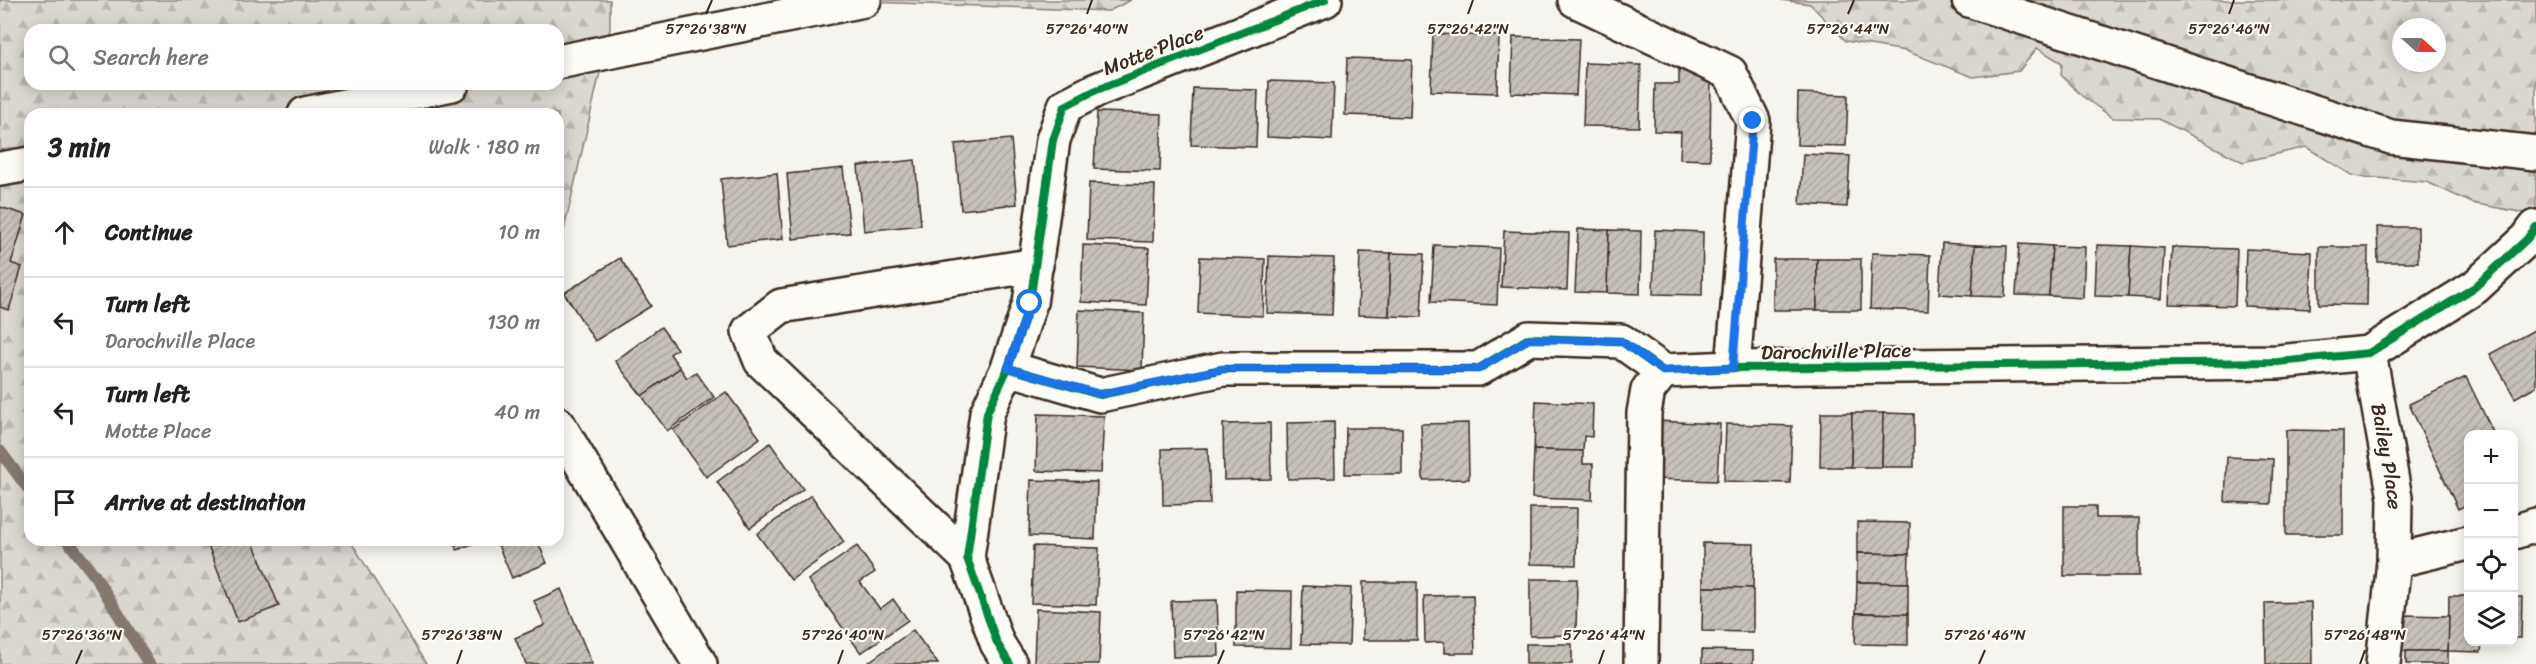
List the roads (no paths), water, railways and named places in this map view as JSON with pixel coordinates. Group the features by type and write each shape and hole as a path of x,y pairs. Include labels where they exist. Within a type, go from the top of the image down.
{"street":[{"path":"564,61 864,0"},
{"name":"Motte Place","path":"967,558 987,413 1008,368 1030,303 1053,140 1065,106 1094,91 1325,0"},
{"path":"1575,0 1730,73 1753,121 1733,368"},
{"path":"1969,0 2391,137 2536,153"},
{"path":"364,108 430,90"},
{"path":"0,169 24,165"},
{"name":"Darochville Place","path":"1663,371 1733,368 2278,362 2369,352 2411,329 2475,287 2527,239 2536,226"},
{"path":"1010,664 998,643 967,558 761,361 749,331 782,306 1036,265"},
{"path":"1008,368 1100,394 1223,369 1478,369 1529,339 1621,341 1663,371 1648,390 1644,413 1641,664"},
{"name":"Bailey Place","path":"2369,352 2395,498 2394,561 2384,664"},
{"path":"564,434 700,664"},
{"path":"2518,531 2536,525"},
{"path":"2394,561 2464,544"}],"waterway":[{"path":"0,451 24,483"},
{"path":"72,546 95,576 149,664"}]}
